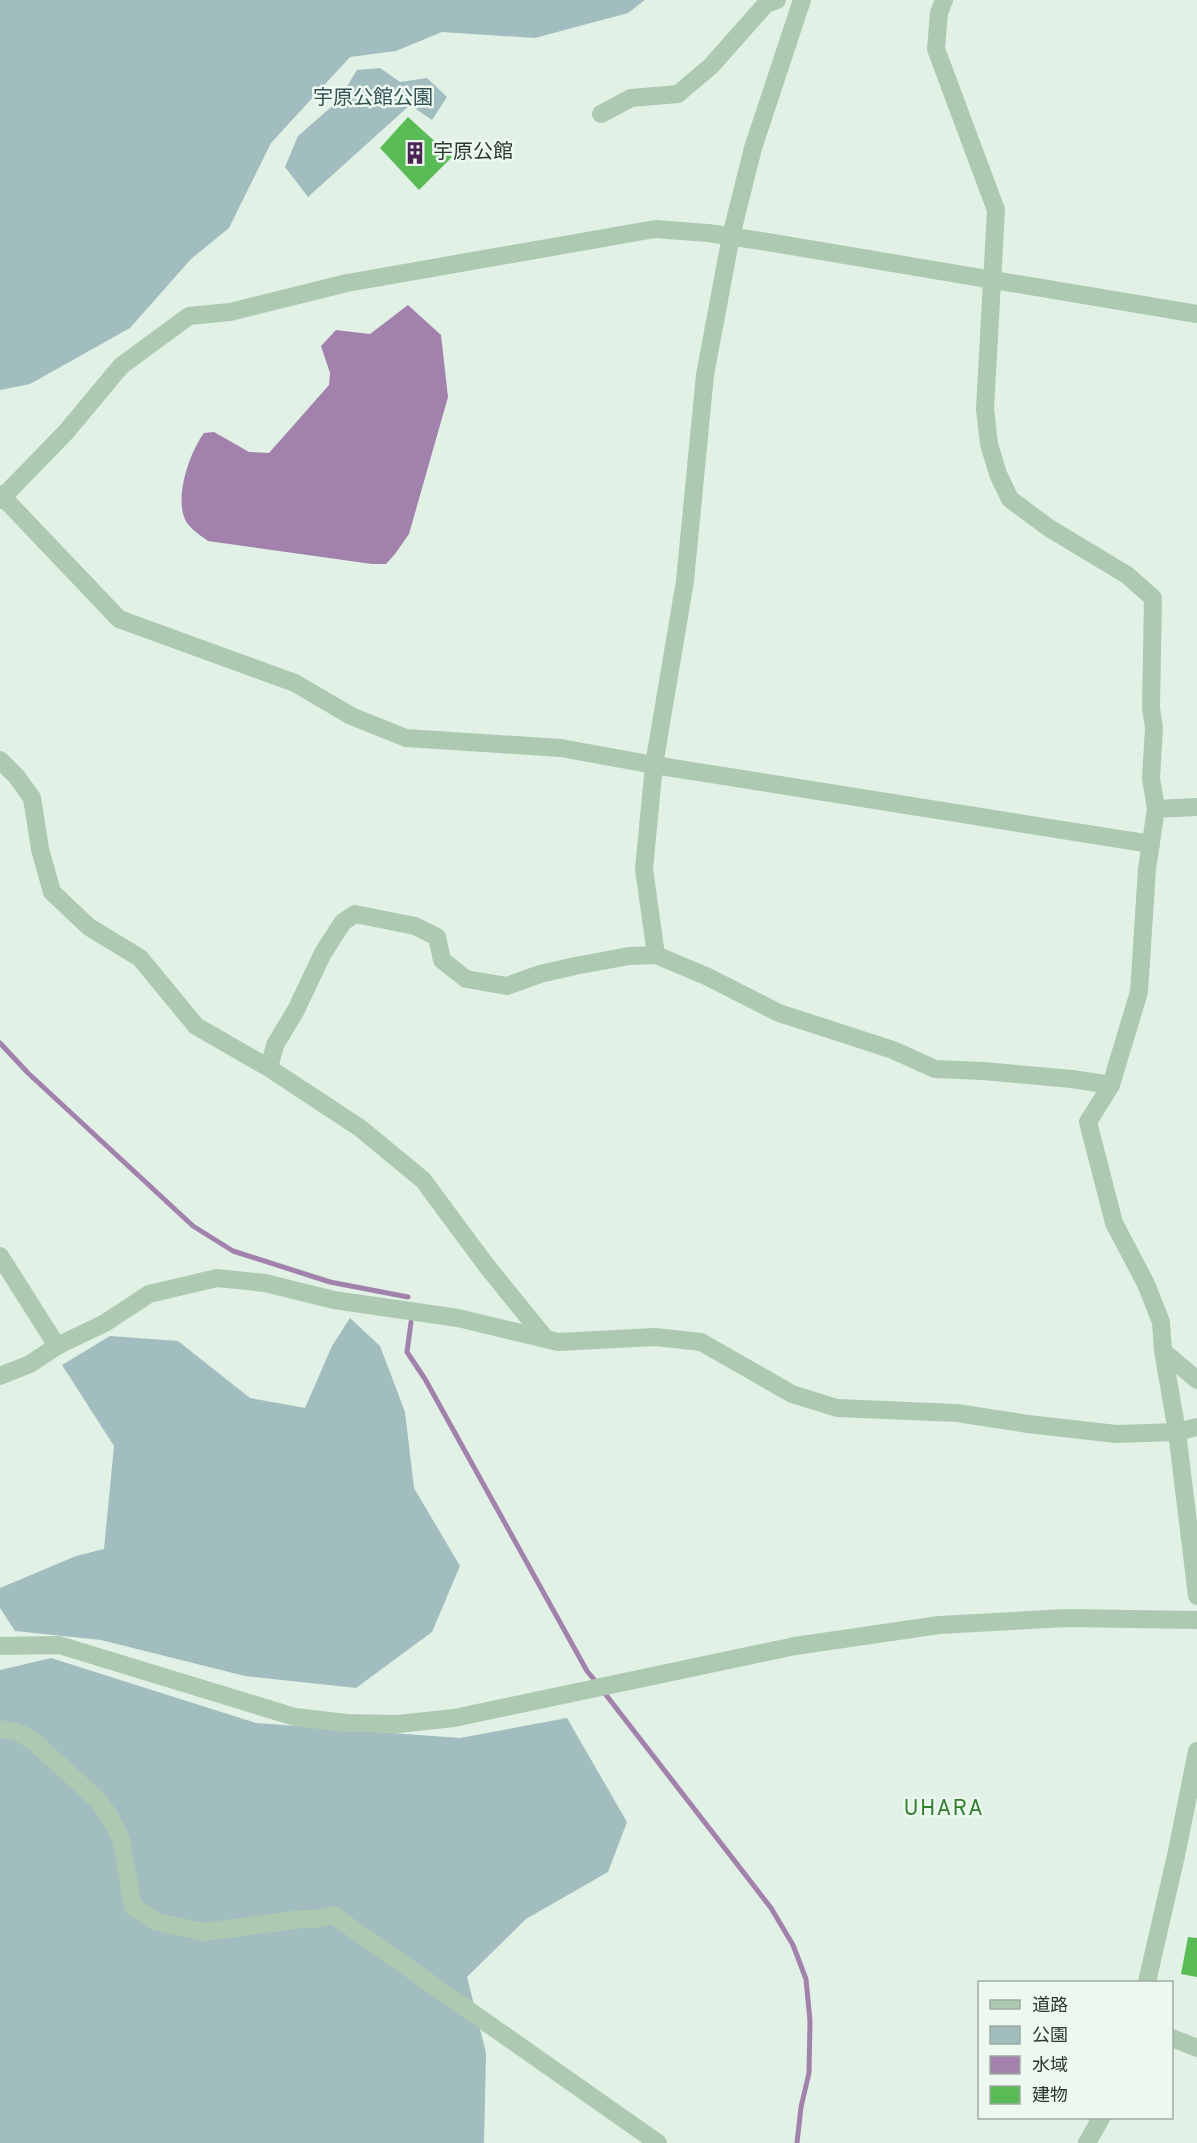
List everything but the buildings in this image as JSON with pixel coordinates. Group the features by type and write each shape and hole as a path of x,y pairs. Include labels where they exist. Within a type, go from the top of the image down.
{"street":[{"path":"601,114 631,98 678,94 711,66 766,4 777,0"},
{"path":"656,955 644,869 654,765 685,581 705,375 731,237 753,148 802,0"},
{"path":"944,0 939,13 936,49 996,210 985,409 989,444 998,474 1010,499 1049,528 1127,575 1153,598 1151,708 1154,728 1151,778 1156,809 1147,869 1139,992 1111,1085 1088,1122 1114,1223 1146,1284 1161,1322 1197,1596"},
{"path":"1150,844 654,765 561,748 406,738 351,716 295,683 119,619 1,497 66,432 121,366 189,316 230,312 347,284 655,230 731,237 1197,314"},
{"path":"0,760 18,777 32,798 40,849 52,892 89,927 140,958 196,1026 269,1068 360,1128 423,1180 486,1265 545,1338"},
{"path":"1156,809 1197,807"},
{"path":"269,1068 275,1045 296,1010 323,953 343,922 355,914 415,926 437,937 442,960 466,979 507,986 540,974 586,964 629,956 656,955 706,976 779,1013 893,1050 935,1069 1039,1076 1111,1085"},
{"path":"0,1256 57,1346"},
{"path":"0,1376 30,1364 57,1346 105,1323 149,1294 217,1278 265,1283 334,1300 458,1318 558,1342 655,1337 701,1342 792,1394 837,1408 957,1413 1116,1434 1177,1432 1197,1427"},
{"path":"1163,1350 1197,1380"},
{"path":"0,1646 59,1645 295,1717 346,1723 398,1724 454,1718 795,1646 939,1625 1066,1618 1197,1620"},
{"path":"0,1729 17,1732 32,1740 98,1800 121,1839 134,1907 141,1912 157,1922 204,1932 333,1915 658,2143"},
{"path":"1147,1981 1197,1751"},
{"path":"1173,2038 1197,2048"},
{"path":"1087,2143 1100,2119"}],"green space":[{"path":"0,0 645,0 628,13 535,38 442,32 396,51 350,57 271,143 229,228 191,259 130,328 30,384 0,390"},
{"name":"宇原公館公園","path":"380,68 400,82 427,78 447,97 432,120 410,105 308,197 285,167 298,136 338,101 357,70"},
{"path":"350,1318 380,1346 405,1412 414,1488 460,1566 432,1632 356,1688 245,1676 101,1640 15,1631 0,1608 0,1588 76,1556 104,1549 114,1446 62,1365 110,1336 178,1341 250,1398 305,1408 332,1346"},
{"path":"51,1658 256,1723 460,1738 567,1718 627,1822 608,1872 526,1919 467,1977 486,2053 484,2143 0,2143 0,1670"}],"water":[{"path":"408,305 441,335 448,397 409,534 386,564 208,541 191,528 183,514 182,490 188,464 204,433 214,432 249,452 269,453 329,385 330,373 321,346 336,330 370,334"}],"waterway":[{"path":"0,1043 28,1073 193,1226 233,1251 330,1282 408,1297"},
{"path":"411,1322 407,1352 425,1379 587,1671 597,1683"},
{"path":"603,1691 771,1908 793,1945 806,1979 810,2021 809,2073 801,2107 797,2143"}],"place":[{"name":"宇原公館","path":"415,153"}],"district":[{"name":"UHARA","path":"944,1809"}]}
